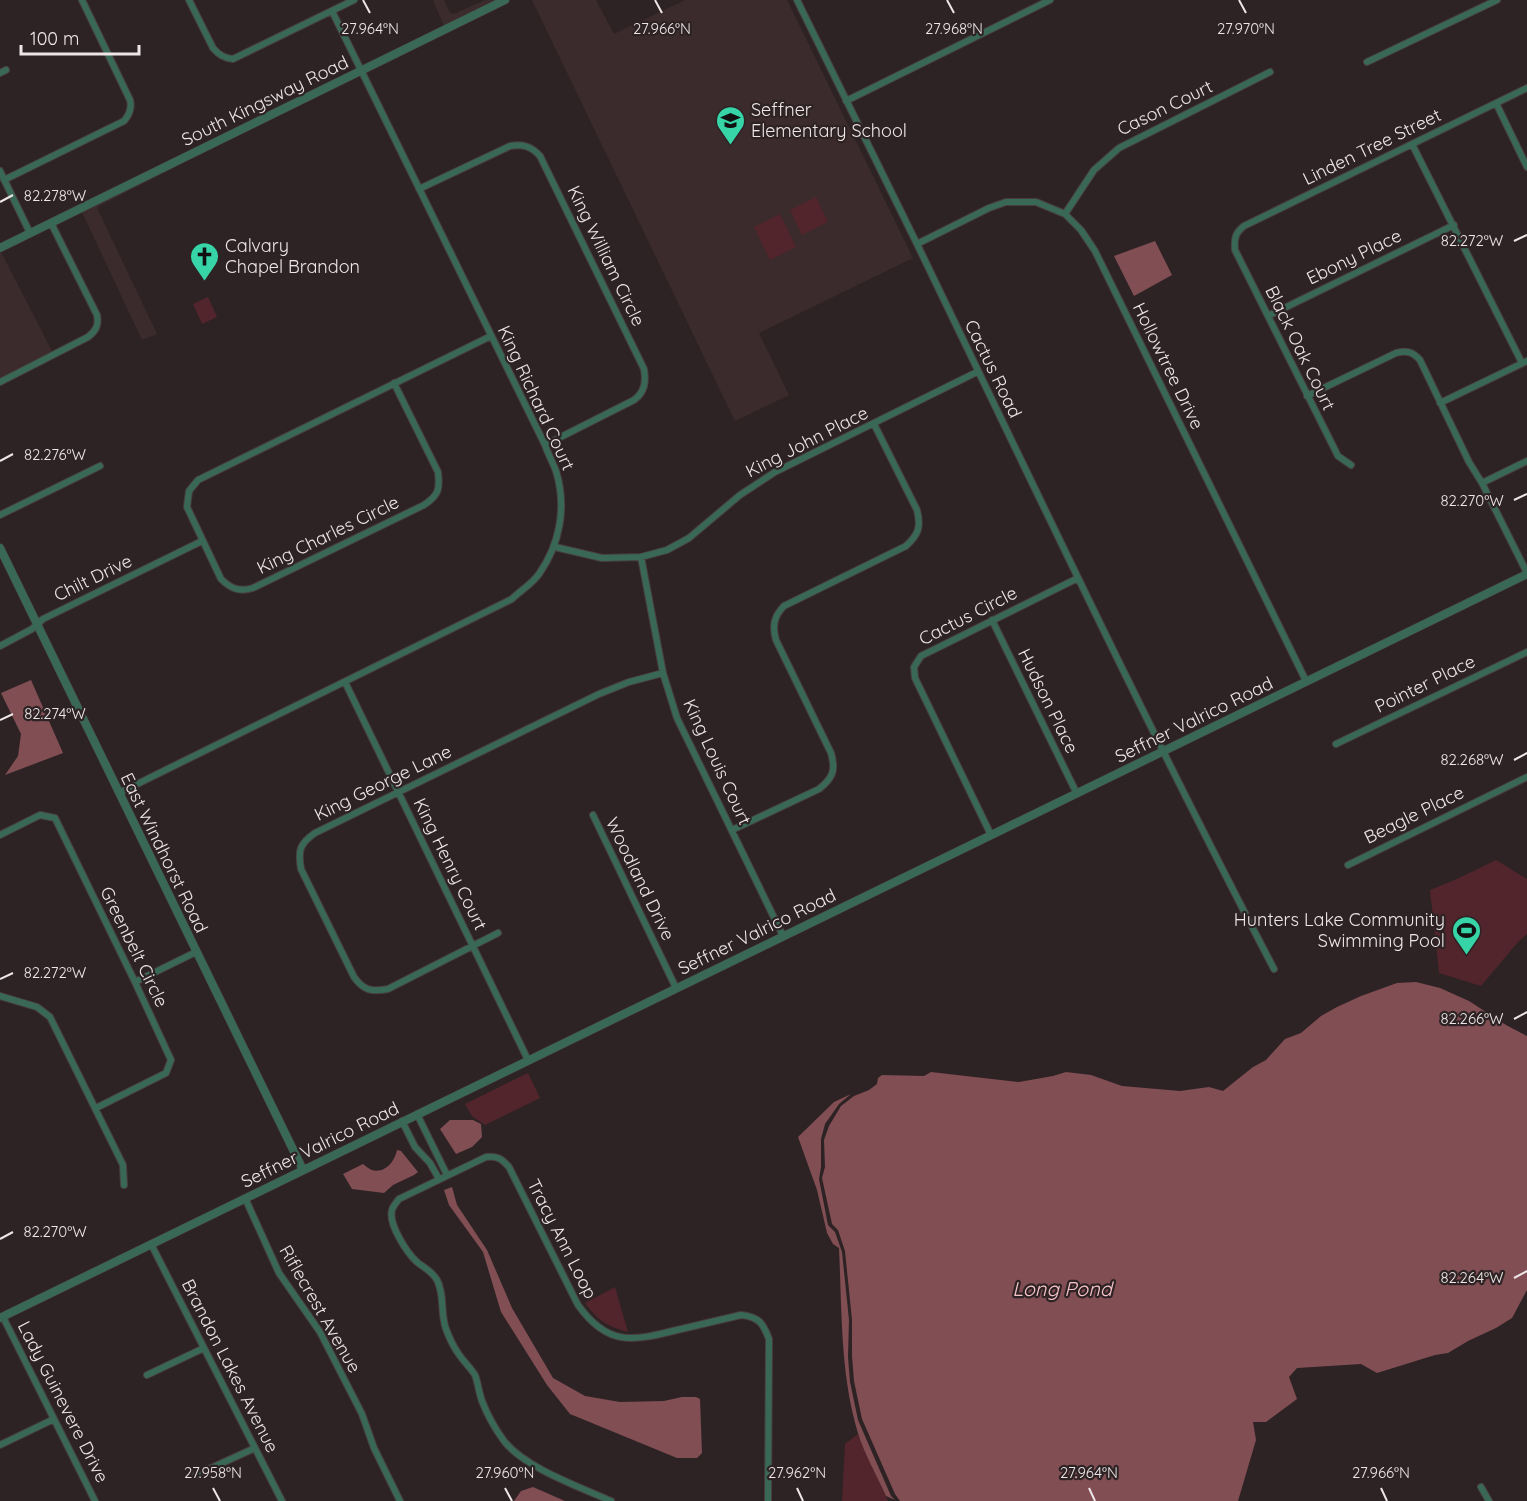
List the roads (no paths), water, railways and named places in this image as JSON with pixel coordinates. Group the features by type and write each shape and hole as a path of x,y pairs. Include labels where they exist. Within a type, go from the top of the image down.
{"street":[{"path":"4,180 124,121 130,112 132,106 130,100 82,0"},
{"path":"189,0 213,48 226,58 240,56 354,0"},
{"name":"South Kingsway Road","path":"1,247 505,0"},
{"name":"Cactus Road","path":"797,0 1078,578 1274,969"},
{"path":"846,101 1050,0"},
{"path":"1367,62 1497,0"},
{"name":"King Richard Court","path":"118,793 512,599 538,576 555,547 561,522 561,496 556,472 332,10"},
{"name":"Cason Court","path":"1065,214 1095,170 1119,148 1270,72"},
{"name":"Linden Tree Street","path":"1235,237 1238,230 1244,226 1527,88"},
{"path":"1496,103 1527,168"},
{"path":"1412,144 1525,362 1440,403"},
{"name":"King William Circle","path":"419,189 510,146 526,146 540,156 644,369 646,378 641,395 634,400 545,446"},
{"path":"0,171 30,233"},
{"name":"Hollowtree Drive","path":"916,244 989,207 1006,202 1036,202 1065,214 1081,230 1095,251 1306,681"},
{"path":"0,382 88,337 97,328 97,315 51,222"},
{"name":"Ebony Place","path":"1268,316 1454,225"},
{"name":"Black Oak Court","path":"1235,237 1235,250 1307,396 1338,456 1351,465"},
{"name":"King Charles Circle","path":"394,383 438,472 440,483 438,492 432,500 253,588 244,591 227,585 221,579 187,507 189,490 193,484 198,480 394,383 491,336"},
{"path":"1307,396 1396,353 1409,351 1415,354 1527,574"},
{"name":"King John Place","path":"555,547 603,558 642,557 667,550 689,538 740,495 775,472 977,372"},
{"path":"732,830 819,789 828,782 833,772 834,763 831,753 776,640 773,629 778,612 784,606 906,546 918,532 920,522 917,510 874,424"},
{"path":"1482,483 1527,461"},
{"path":"0,515 100,466"},
{"name":"Chilt Drive","path":"0,646 38,626 43,619 202,541"},
{"name":"East Windhorst Road","path":"0,548 303,1170"},
{"name":"King Louis Court","path":"642,557 663,674 677,718 783,936"},
{"name":"Seffner Valrico Road","path":"2,1318 1527,574"},
{"name":"Cactus Circle","path":"991,836 913,672 921,656 1078,578"},
{"name":"Hudson Place","path":"992,620 1077,794"},
{"name":"Pointer Place","path":"1336,744 1527,652"},
{"name":"King George Lane","path":"498,933 388,988 376,991 367,989 360,985 354,977 301,869 298,856 300,848 306,839 315,833 599,694 629,682 663,674"},
{"name":"King Henry Court","path":"345,682 528,1060"},
{"name":"Beagle Place","path":"1347,865 1527,777"},
{"name":"Greenbelt Circle","path":"0,835 40,815 55,818 171,1060 166,1073 96,1108"},
{"name":"Woodland Drive","path":"593,815 676,988"},
{"path":"135,982 196,952"},
{"path":"0,996 37,1008 50,1017 123,1165 124,1185"},
{"path":"417,1114 447,1175"},
{"path":"402,1121 418,1150 430,1162 439,1179"},
{"path":"418,1150 431,1143"},
{"name":"Tracy Ann Loop","path":"610,1501 531,1463 505,1442 482,1402 476,1377 458,1354 445,1328 438,1283 432,1272 416,1261 406,1249 393,1224 392,1208 399,1199 486,1156 501,1158 508,1167 578,1305 601,1330 628,1339 645,1338 741,1315 751,1316 761,1322 769,1339 768,1501"},
{"name":"Riflecrest Avenue","path":"245,1198 279,1273 320,1332 362,1414 374,1448 400,1501"},
{"name":"Brandon Lakes Avenue","path":"151,1244 282,1501"},
{"name":"Lady Guinevere Drive","path":"2,1318 96,1501"},
{"path":"147,1375 204,1348"},
{"path":"0,1445 54,1419"},
{"path":"196,1475 255,1448"},
{"path":"1481,1487 1489,1501"}],"water":[{"path":"1155,241 1172,275 1134,296 1114,256"},
{"path":"31,680 63,753 5,775 18,756 21,734 1,693"},
{"name":"Long Pond","path":"1416,982 1440,988 1469,1001 1527,1036 1527,1290 1512,1318 1448,1353 1377,1373 1361,1364 1297,1368 1289,1377 1297,1399 1266,1422 1253,1422 1256,1440 1238,1501 900,1501 862,1419 854,1381 852,1320 845,1251 838,1230 832,1224 822,1178 825,1167 824,1140 841,1106 877,1084 878,1078 882,1075 924,1076 931,1072 1019,1082 1066,1072 1091,1075 1122,1086 1180,1091 1209,1087 1223,1091 1253,1067 1266,1060 1285,1039 1301,1033 1321,1016 1361,996 1397,983"},
{"path":"851,1094 839,1104 825,1124 821,1139 819,1179 828,1225 835,1232 842,1252 849,1320 850,1382 858,1420 891,1496 895,1500 886,1496 858,1433 845,1364 839,1248 833,1244 827,1233 817,1190 798,1137 834,1102"},
{"path":"450,1120 473,1120 481,1124 482,1137 472,1147 456,1154 440,1129"},
{"path":"397,1150 401,1151 418,1172 393,1185 384,1193 352,1189 343,1174 363,1164 372,1170 381,1170 392,1162"},
{"path":"452,1187 457,1205 487,1250 512,1308 553,1378 585,1396 620,1402 664,1401 682,1397 700,1399 702,1453 697,1458 677,1458 570,1414 547,1385 501,1312 483,1252 449,1205 444,1190"},
{"path":"533,1487 565,1501 514,1501 521,1491"}],"place":[{"name":"Seffner Elementary School","path":"730,146"},
{"name":"Calvary Chapel Brandon","path":"204,282"},
{"name":"Hunters Lake Community Swimming Pool","path":"1466,956"}]}
